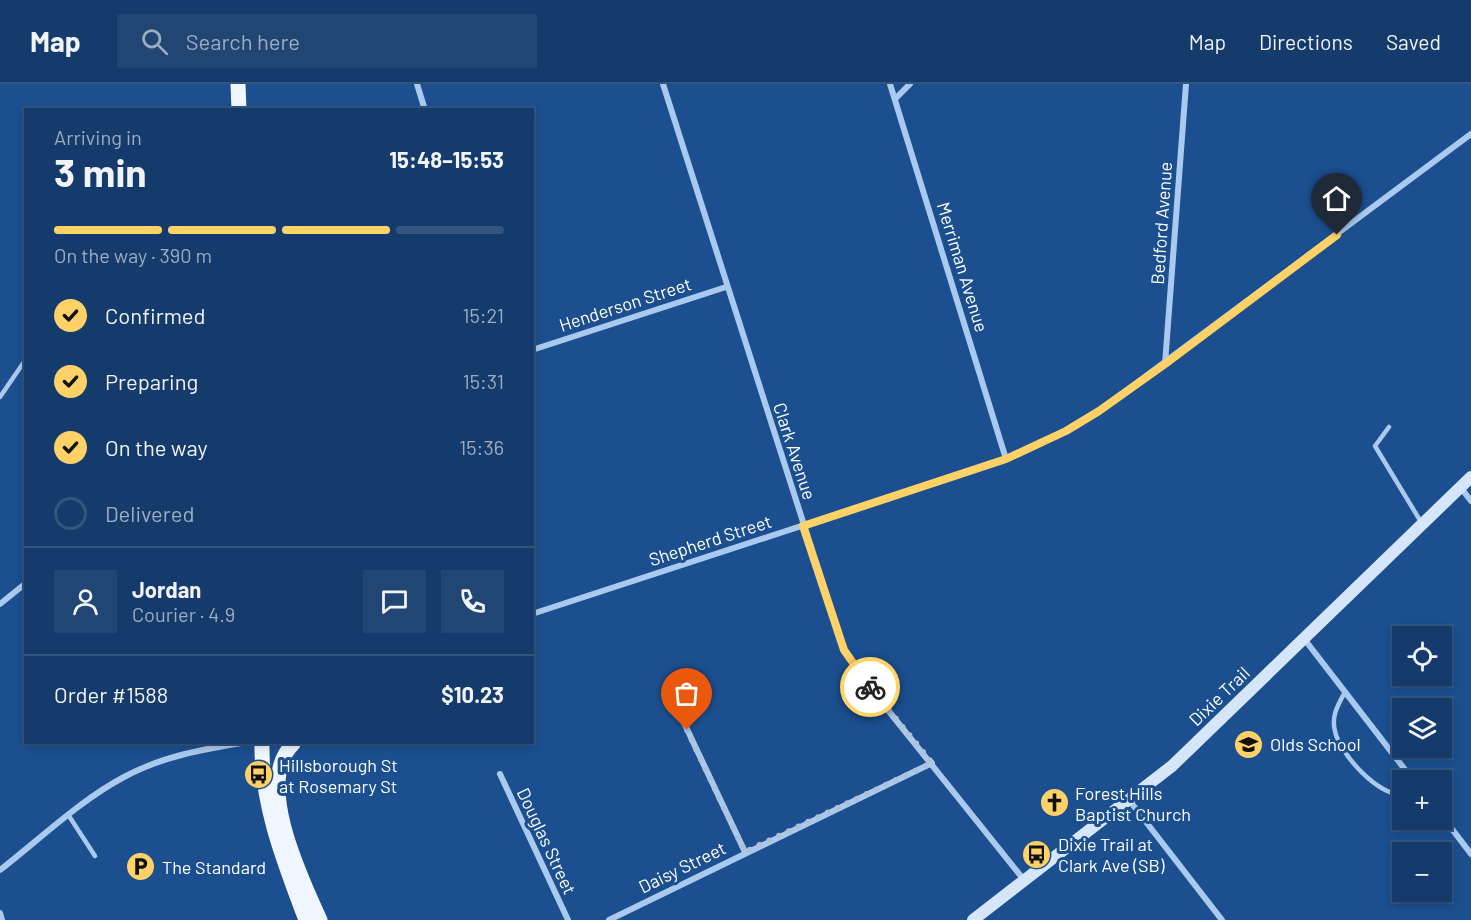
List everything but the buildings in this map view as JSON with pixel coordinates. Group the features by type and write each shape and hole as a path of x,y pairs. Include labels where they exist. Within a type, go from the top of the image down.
{"main road":[{"path":"238,84 239,108"},
{"name":"Dixie Trail","path":"973,920 1129,800 1205,735 1471,477"},
{"path":"256,744 277,839 306,920"},
{"path":"260,744 278,749 291,744"},
{"path":"293,744 282,759 277,791 281,814 320,920"}],"street":[{"path":"417,84 424,108"},
{"name":"Clark Avenue","path":"663,84 726,288 844,650 862,677 1024,881"},
{"name":"Merriman Avenue","path":"890,84 1006,459"},
{"path":"896,98 910,84"},
{"name":"Bedford Avenue","path":"1165,364 1186,84"},
{"name":"Shepherd Street","path":"534,613 1006,459 1066,431 1099,411 1165,364 1471,134"},
{"name":"Henderson Street","path":"534,349 726,288"},
{"path":"1461,488 1471,501"},
{"path":"0,604 24,585"},
{"path":"1305,640 1405,770"},
{"path":"678,710 745,852"},
{"path":"0,870 107,787 139,770 218,744"},
{"name":"Daisy Street","path":"609,920 932,763"},
{"name":"Douglas Street","path":"500,774 568,920"},
{"path":"1129,800 1222,920"},
{"path":"1452,829 1471,854"},
{"path":"0,913 2,920"}],"lane":[{"path":"0,397 24,362"},
{"path":"1389,427 1376,446 1423,524"},
{"path":"1345,692 1336,707 1335,734 1374,784 1392,794"},
{"path":"69,816 94,856"}],"way so far":[{"path":"687,730 745,852 932,763 870,687"}],"place":[{"name":"Olds School","path":"1249,744"},
{"name":"Hillsborough St at Rosemary St","path":"258,775"},
{"name":"Forest Hills Baptist Church","path":"1054,803"},
{"name":"Dixie Trail at Clark Ave (SB)","path":"1037,854"},
{"name":"The Standard","path":"141,867"}],"route":[{"path":"870,687 844,650 803,526 1006,459 1066,431 1099,411 1165,364 1337,235"}]}
